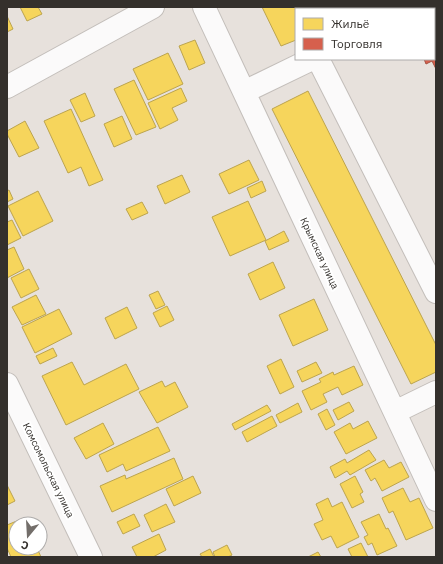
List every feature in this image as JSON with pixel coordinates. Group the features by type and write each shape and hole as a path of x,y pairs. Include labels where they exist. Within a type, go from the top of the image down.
{"street":[{"path":"7,87 153,7"},
{"name":"Крымская улица","path":"204,7 436,500"},
{"path":"244,92 310,60"},
{"path":"319,60 436,292"},
{"name":"Комсомольская улица","path":"7,384 91,557"},
{"path":"395,412 436,392"}],"building: Жильё":[{"path":"20,7 38,7 42,14 27,21"},
{"path":"262,7 365,7 295,8 295,40 281,46"},
{"path":"7,16 13,29 7,32"},
{"path":"195,40 205,63 189,70 179,46"},
{"path":"168,53 183,84 148,100 133,69"},
{"path":"134,80 156,127 136,135 114,89"},
{"path":"181,88 187,101 172,108 178,120 160,129 148,103"},
{"path":"308,91 436,345 436,372 411,384 272,109"},
{"path":"85,93 95,116 81,122 70,100"},
{"path":"71,109 103,180 89,186 81,167 68,173 44,121"},
{"path":"122,116 132,139 114,147 104,124"},
{"path":"25,121 39,148 19,157 7,134 7,131"},
{"path":"249,160 259,180 229,194 219,174"},
{"path":"182,175 190,192 165,204 157,186"},
{"path":"262,181 266,191 251,198 247,188"},
{"path":"9,190 13,199 7,202 7,191"},
{"path":"38,191 53,221 23,236 8,206"},
{"path":"248,201 266,240 230,256 212,217"},
{"path":"142,202 148,213 132,220 126,209"},
{"path":"12,220 21,238 7,245 7,222"},
{"path":"284,231 289,241 269,250 265,241"},
{"path":"14,247 24,269 7,278 7,250"},
{"path":"273,262 285,288 260,300 248,274"},
{"path":"29,269 39,289 21,298 11,278"},
{"path":"158,291 165,305 156,309 149,295"},
{"path":"36,295 46,314 22,325 12,307"},
{"path":"314,299 328,330 293,346 279,315"},
{"path":"167,306 174,320 160,327 153,313"},
{"path":"127,307 137,328 115,339 105,318"},
{"path":"59,309 72,334 35,353 22,327"},
{"path":"53,348 57,356 40,364 36,356"},
{"path":"281,359 294,387 280,394 267,366"},
{"path":"72,362 84,385 126,364 139,389 66,425 42,376"},
{"path":"316,362 322,373 302,382 297,371"},
{"path":"354,366 363,385 342,395 338,387 323,394 327,402 311,410 302,391 321,382 319,379 333,372 334,375"},
{"path":"162,381 165,387 175,382 188,407 157,423 139,392"},
{"path":"349,402 354,411 338,420 333,410"},
{"path":"298,403 302,412 280,423 276,415"},
{"path":"267,405 271,411 235,430 232,424"},
{"path":"327,409 335,425 326,430 318,414"},
{"path":"272,416 277,426 247,442 242,432"},
{"path":"368,421 377,438 346,454 334,432 350,423 353,429"},
{"path":"103,423 114,444 86,459 74,438"},
{"path":"158,427 170,451 126,471 123,464 107,472 99,455"},
{"path":"369,450 376,460 350,475 347,471 335,478 330,467 345,459 347,463"},
{"path":"174,458 183,479 112,512 100,486 125,475 126,479"},
{"path":"384,460 389,468 401,462 409,477 382,491 375,478 371,481 365,470"},
{"path":"193,476 201,493 174,506 166,489"},
{"path":"355,476 363,492 360,494 364,502 352,508 340,484"},
{"path":"7,485 15,501 7,505"},
{"path":"403,488 410,502 419,498 433,528 406,540 393,511 389,513 382,498"},
{"path":"328,498 332,507 342,502 359,537 337,548 331,536 322,540 314,524 323,520 316,504"},
{"path":"166,504 175,522 152,532 144,515"},
{"path":"134,514 140,526 123,534 117,522"},
{"path":"379,514 386,529 388,528 397,546 377,555 372,543 368,545 364,537 368,535 361,522"},
{"path":"8,525 8,550 7,548"},
{"path":"159,534 166,550 153,557 137,557 132,547"},
{"path":"361,543 368,557 352,557 348,549"},
{"path":"227,545 232,555 228,557 215,557 213,552"},
{"path":"210,549 214,557 202,557 200,554"},
{"path":"318,552 321,557 308,557"},
{"path":"11,556 41,557 11,557"}],"building: Торговля":[{"path":"435,42 436,69 432,61 426,64 424,60 435,60"}]}
